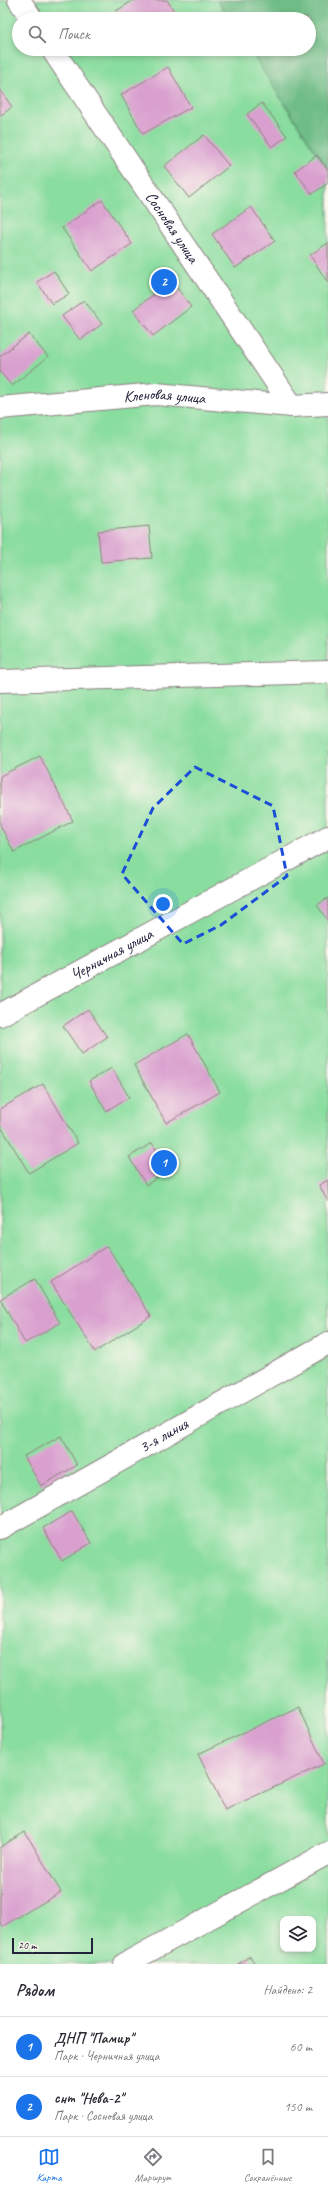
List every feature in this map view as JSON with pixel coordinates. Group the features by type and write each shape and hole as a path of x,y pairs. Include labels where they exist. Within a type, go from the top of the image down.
{"street":[{"path":"19,0 27,12"},
{"name":"Сосновая улица","path":"57,56 292,406"},
{"name":"Кленовая улица","path":"0,408 156,394 292,406 328,404"},
{"path":"0,681 328,672"},
{"name":"Черничная улица","path":"0,1015 328,837"},
{"name":"3-я линия","path":"0,1528 328,1343"},
{"path":"125,1964 328,1853"}],"highlighted area":[{"path":"195,767 273,806 287,876 221,925 183,944 122,874 153,808"}],"green space":[{"path":"0,0 217,0 225,12 12,12 12,56 254,56 328,171 328,1964 0,1964"},
{"path":"217,0 328,0 328,171 254,56 316,56 316,12 225,12"}],"building":[{"path":"134,0 167,0 175,12 117,12"},
{"path":"168,67 191,107 143,134 121,95"},
{"path":"0,89 12,107 0,116"},
{"path":"262,103 287,136 272,147 247,114"},
{"path":"204,135 229,166 189,198 164,166"},
{"path":"317,155 328,170 328,183 312,194 295,171"},
{"path":"102,200 132,244 92,271 62,228"},
{"path":"251,207 275,241 235,268 212,234"},
{"path":"328,243 328,283 310,255"},
{"path":"54,271 69,294 52,304 37,282"},
{"path":"172,281 191,307 153,336 133,310"},
{"path":"84,300 102,324 80,340 62,316"},
{"path":"29,334 48,357 12,386 0,372 0,356"},
{"path":"149,526 152,558 101,562 98,531"},
{"path":"40,756 73,821 14,852 0,825 0,776"},
{"path":"328,898 328,921 317,905"},
{"path":"88,1009 107,1037 82,1054 63,1026"},
{"path":"188,1034 220,1092 166,1123 134,1065"},
{"path":"112,1068 129,1097 106,1111 89,1081"},
{"path":"43,1084 78,1143 29,1173 0,1125 0,1109"},
{"path":"152,1143 169,1170 146,1185 129,1157"},
{"path":"328,1180 328,1202 319,1185"},
{"path":"107,1246 151,1316 95,1352 51,1282"},
{"path":"35,1279 60,1323 25,1343 0,1299"},
{"path":"61,1436 77,1465 41,1486 24,1456"},
{"path":"72,1511 91,1543 62,1561 43,1528"},
{"path":"298,1707 324,1764 225,1810 198,1754"},
{"path":"25,1832 61,1892 3,1926 0,1922 0,1847"},
{"path":"250,1956 255,1964 238,1964"}],"place":[{"name":"снт \"Нева-2\"","path":"164,282"},
{"name":"ДНП \"Памир\"","path":"164,1163"}]}
